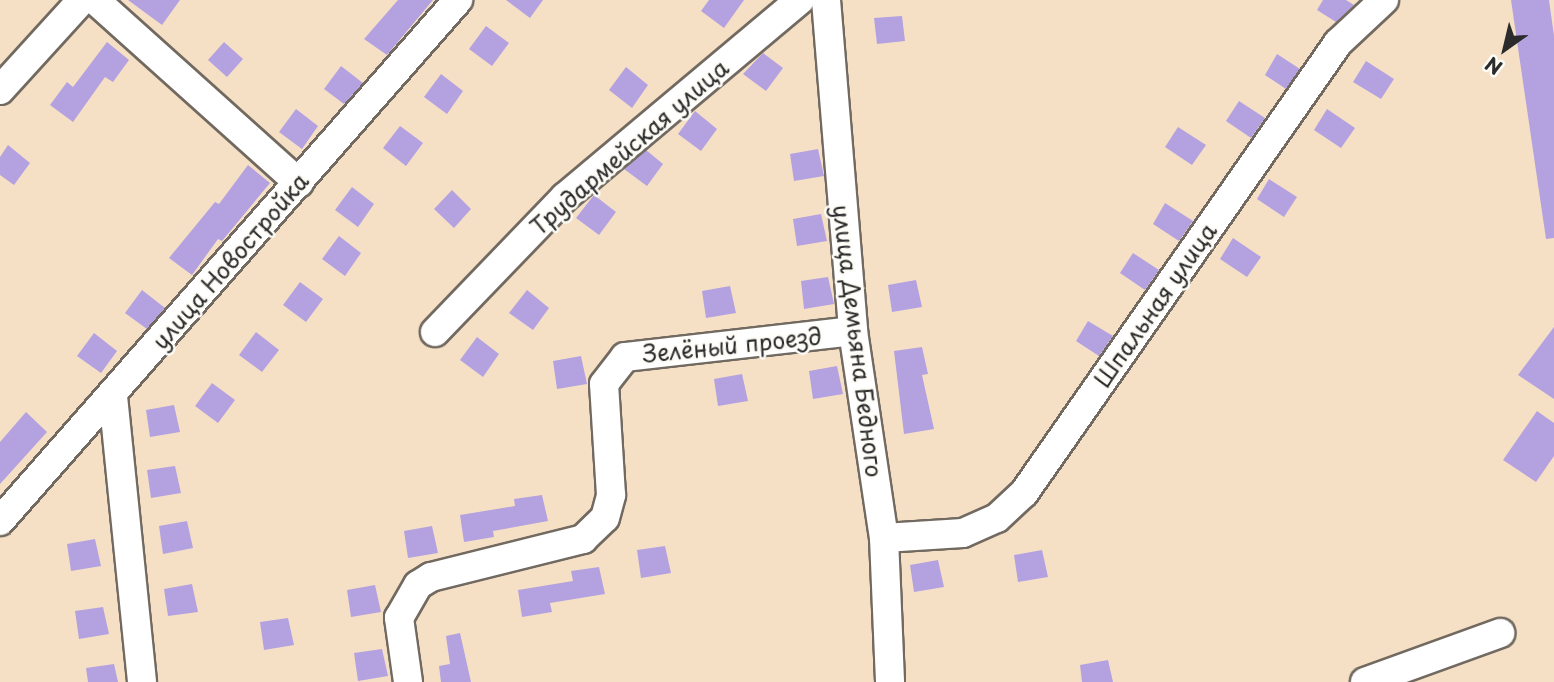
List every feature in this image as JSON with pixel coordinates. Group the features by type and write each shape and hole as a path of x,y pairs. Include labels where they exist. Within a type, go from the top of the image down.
{"street":[{"path":"0,90 82,0"},
{"path":"94,0 299,183"},
{"name":"улица Новостройка","path":"0,521 113,396 458,0"},
{"name":"Трудармейская улица","path":"435,332 565,197 800,0"},
{"name":"улица Демьяна Бедного","path":"826,0 853,331 884,538 890,682"},
{"name":"Шпальная улица","path":"884,538 963,533 998,518 1024,493 1338,43 1384,0"},
{"name":"Зелёный проезд","path":"408,682 400,618 418,585 430,577 583,539 605,518 611,495 604,384 625,357 853,331"},
{"path":"113,396 142,682"},
{"path":"1365,682 1500,633"}],"building":[{"path":"128,0 180,0 162,25"},
{"path":"398,0 433,0 387,55 364,39"},
{"path":"506,0 543,0 530,18"},
{"path":"709,0 744,0 724,28 701,11"},
{"path":"1323,0 1346,0 1354,5 1336,22 1317,10"},
{"path":"1511,0 1549,0 1554,36 1554,238 1546,239"},
{"path":"902,16 905,41 877,44 874,18"},
{"path":"486,26 509,43 492,66 469,49"},
{"path":"107,42 129,60 113,82 105,77 73,122 50,105 67,82 73,87"},
{"path":"224,42 243,59 227,77 208,60"},
{"path":"763,53 783,68 766,91 743,74"},
{"path":"1277,54 1300,69 1286,89 1265,75"},
{"path":"1366,61 1394,79 1381,99 1353,82"},
{"path":"341,66 363,83 344,104 324,89"},
{"path":"626,67 648,85 632,108 609,90"},
{"path":"441,74 463,91 447,114 424,97"},
{"path":"1239,101 1265,118 1251,138 1226,121"},
{"path":"296,109 318,126 302,149 279,132"},
{"path":"1327,109 1355,128 1341,148 1314,130"},
{"path":"695,111 717,129 701,151 678,134"},
{"path":"400,126 423,143 406,166 383,148"},
{"path":"1178,127 1206,145 1192,165 1165,147"},
{"path":"8,145 30,163 14,185 0,175 0,157"},
{"path":"818,149 824,176 794,181 790,154"},
{"path":"646,150 663,164 647,186 624,169"},
{"path":"248,165 270,183 222,241 218,239 192,275 169,258 215,202 219,204"},
{"path":"1269,179 1297,197 1284,217 1257,199"},
{"path":"352,187 374,204 358,227 335,210"},
{"path":"452,190 471,209 454,228 434,209"},
{"path":"594,195 616,212 599,235 576,218"},
{"path":"1165,203 1193,221 1179,241 1153,224"},
{"path":"821,214 827,241 797,246 793,219"},
{"path":"339,236 361,253 345,276 322,259"},
{"path":"1233,238 1261,257 1247,277 1220,259"},
{"path":"1133,253 1159,270 1145,290 1120,273"},
{"path":"828,277 834,304 804,309 801,281"},
{"path":"916,280 922,307 892,312 888,285"},
{"path":"300,282 323,299 306,322 283,305"},
{"path":"730,286 736,313 706,318 702,291"},
{"path":"142,290 165,308 147,329 125,313"},
{"path":"527,290 549,308 533,330 509,313"},
{"path":"1088,321 1113,336 1099,356 1076,341"},
{"path":"1554,327 1554,399 1518,375"},
{"path":"256,332 279,350 262,372 239,355"},
{"path":"94,333 117,351 101,373 77,356"},
{"path":"477,337 499,354 483,377 460,360"},
{"path":"922,347 928,374 922,375 934,429 904,434 894,351"},
{"path":"581,356 587,384 557,389 553,361"},
{"path":"837,366 843,394 813,399 809,371"},
{"path":"742,374 748,401 718,406 714,379"},
{"path":"212,383 235,400 218,423 195,406"},
{"path":"174,405 180,432 150,437 146,410"},
{"path":"1537,411 1554,423 1554,456 1536,482 1503,460"},
{"path":"26,412 47,432 0,484 0,442"},
{"path":"175,466 181,493 151,498 147,470"},
{"path":"542,495 548,521 493,531 494,537 464,542 460,515 515,506 514,499"},
{"path":"187,521 193,548 163,554 159,526"},
{"path":"432,526 438,553 408,558 404,531"},
{"path":"95,539 101,566 71,571 67,544"},
{"path":"665,546 671,573 641,578 637,550"},
{"path":"1042,550 1048,577 1018,582 1014,555"},
{"path":"938,560 944,587 914,592 910,565"},
{"path":"599,567 605,594 550,603 552,612 522,617 518,590 573,581 571,571"},
{"path":"192,584 198,612 168,616 164,589"},
{"path":"375,585 381,612 351,617 347,590"},
{"path":"103,607 109,634 79,639 75,611"},
{"path":"288,618 294,645 264,650 260,622"},
{"path":"460,633 471,682 441,682 439,666 450,664 446,636"},
{"path":"382,649 388,676 358,681 354,653"},
{"path":"1108,660 1113,682 1082,682 1080,665"},
{"path":"114,664 118,682 88,682 86,668"}]}
